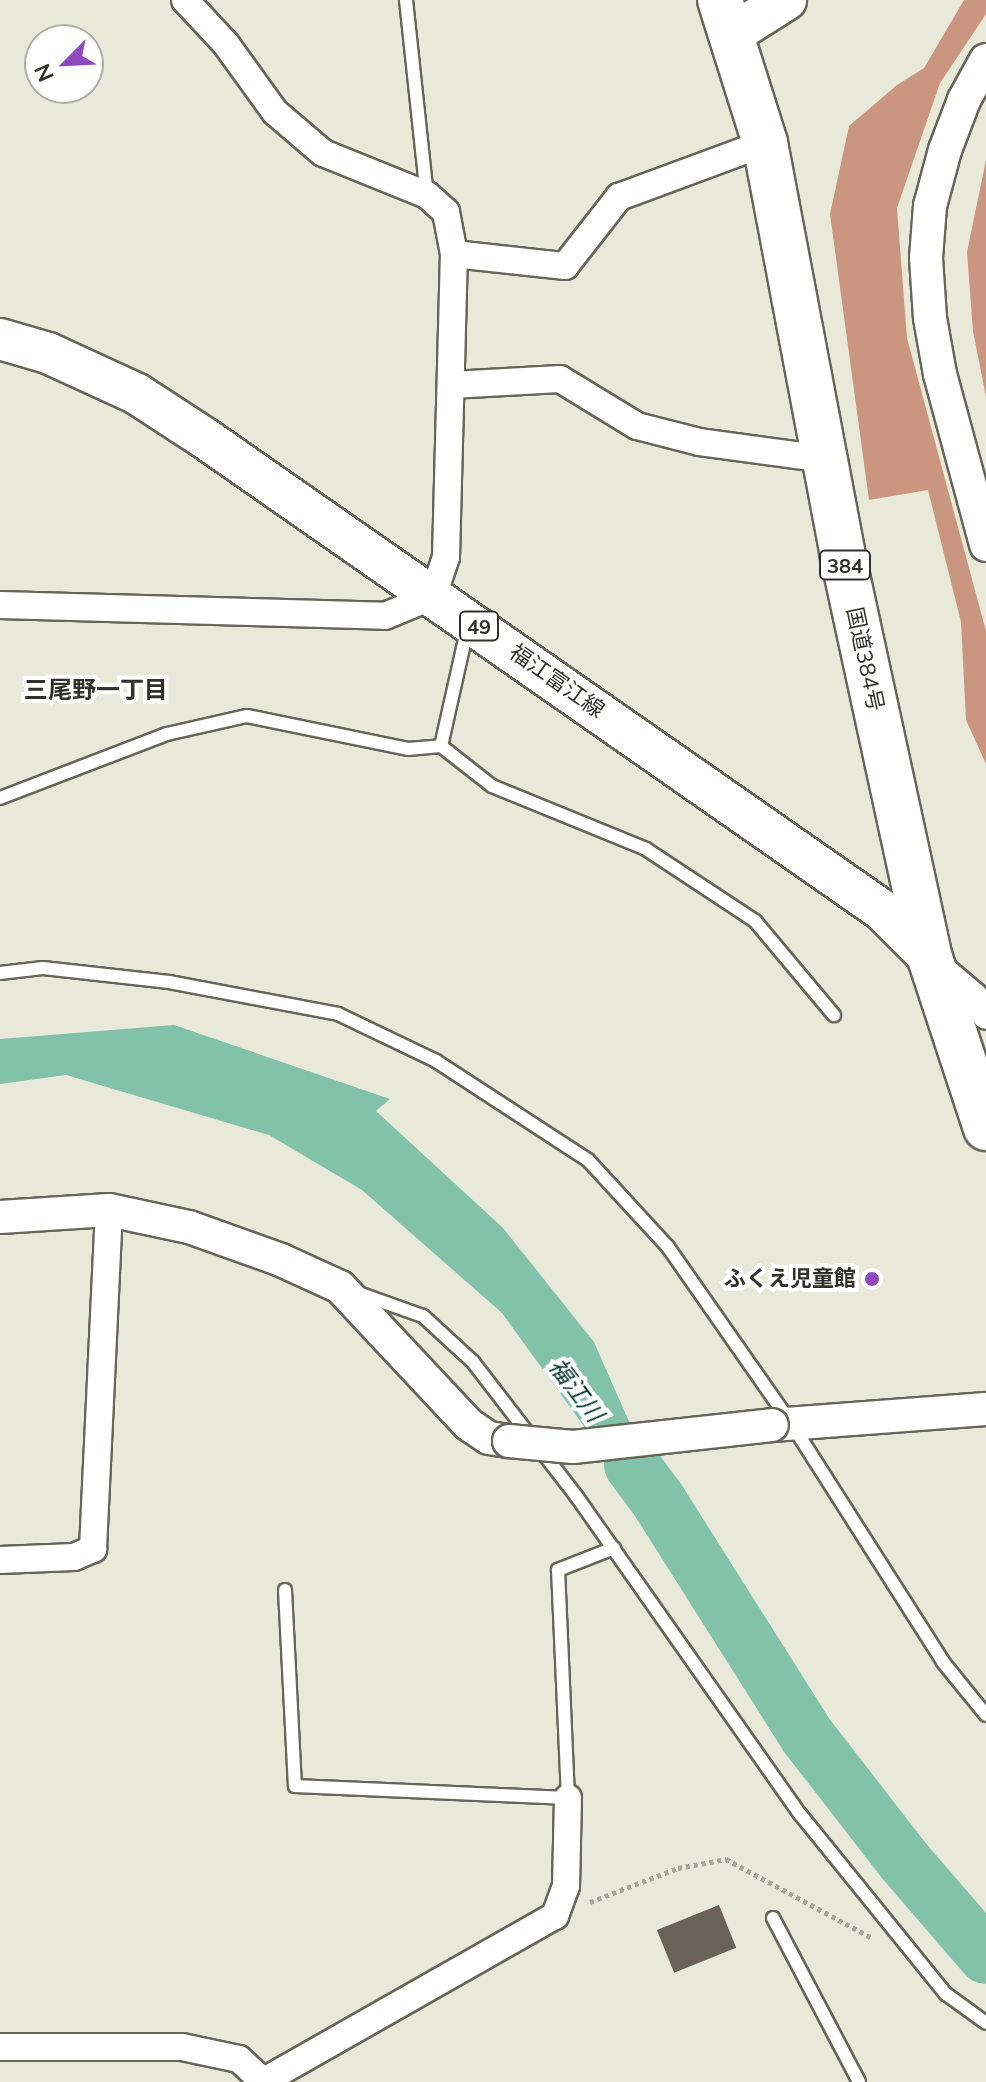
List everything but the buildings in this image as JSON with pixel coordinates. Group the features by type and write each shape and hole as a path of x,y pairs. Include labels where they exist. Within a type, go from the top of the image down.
{"highway":[{"name":"国道384号","path":"726,17 765,143 826,459 930,958 986,1128"}],"main road":[{"path":"726,17 786,0"},
{"name":"福江富江線","path":"0,339 48,353 137,394 469,619 882,910 930,958"}],"street":[{"path":"0,605 385,616 433,596 446,557 454,254 446,212 427,195 323,153 275,112 226,44 185,0"},
{"path":"986,60 964,100 945,150 930,206 926,258 930,318 940,374 986,545"},
{"path":"454,254 565,266 619,197 765,143"},
{"path":"451,385 560,379 637,426 700,442 826,459"},
{"path":"930,958 974,996 986,1016"},
{"path":"0,1217 109,1210 189,1227 281,1260 340,1287 468,1424 489,1438 573,1447 782,1424 986,1409"},
{"path":"0,1560 74,1557 93,1549 109,1210"},
{"path":"0,2047 182,2047 239,2059 264,2082 555,1916 566,1886 568,1798"}],"lane":[{"path":"406,0 427,195"},
{"path":"441,746 469,619"},
{"path":"0,798 167,734 247,716 408,749 441,746 492,786 646,849 755,921 834,1015"},
{"path":"0,973 43,968 169,982 338,1014 436,1061 588,1160 668,1247 782,1424 943,1662 986,1715"},
{"path":"340,1287 423,1316 473,1362 614,1548 800,1814 946,1994 986,2023"},
{"path":"285,1590 295,1786 568,1798 558,1570 614,1548"},
{"path":"773,1918 859,2082"}],"path":[{"path":"555,1916 678,1868 726,1859 923,1965"}],"shaded area":[{"path":"964,0 986,0 986,14 940,83 897,208 907,338 986,631 986,764 966,720 961,622 928,490 869,500 830,214 849,126 897,85 924,68"},
{"path":"986,160 986,397 973,331 967,252"}],"water":[{"path":"174,1025 390,1099 376,1111 503,1228 594,1342 704,1592 502,1313 362,1190 269,1135 66,1075 0,1084 0,1039"}],"waterway":[{"name":"福江川","path":"632,1465 658,1500 808,1737 905,1862 986,1956"}],"place":[{"name":"ふくえ児童館","path":"872,1279"}],"district":[{"name":"三尾野一丁目","path":"96,690"}]}
